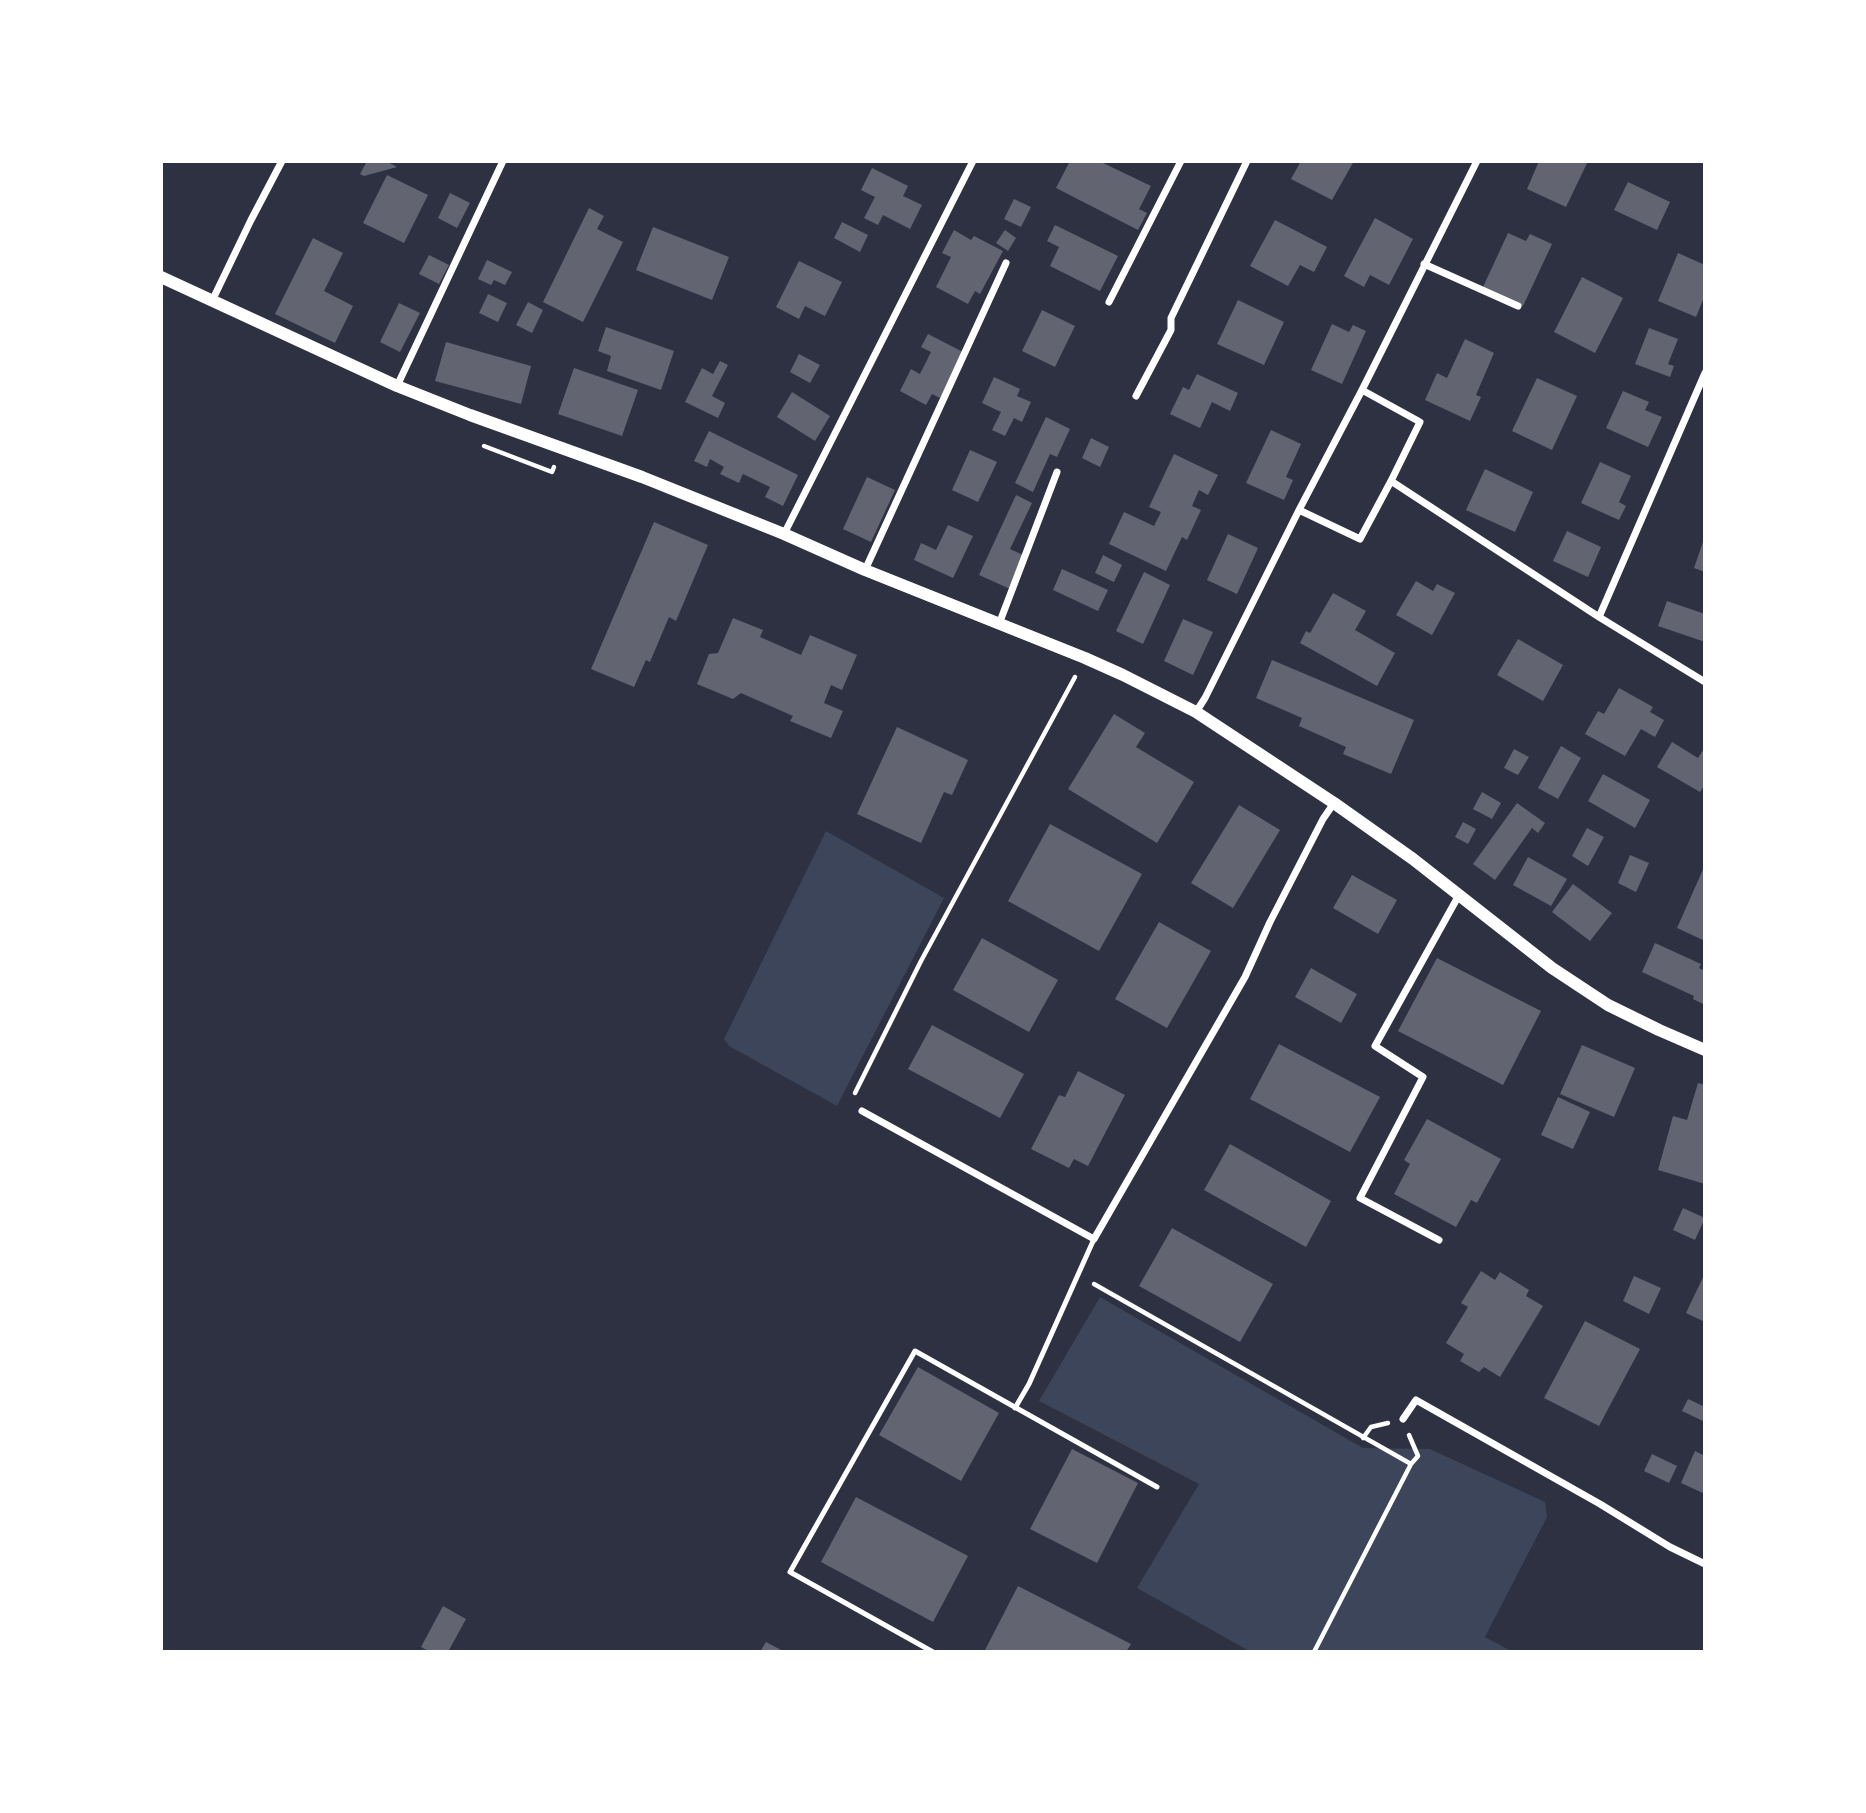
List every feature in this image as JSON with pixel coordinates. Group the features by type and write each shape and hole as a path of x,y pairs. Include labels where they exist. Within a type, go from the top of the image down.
{"street":[{"path":"212,301 282,161"},
{"path":"397,386 503,161"},
{"path":"784,534 973,161"},
{"path":"1109,302 1181,161"},
{"path":"1136,396 1171,330 1171,318 1247,161"},
{"path":"1196,712 1477,161"},
{"path":"865,570 1006,262"},
{"path":"1424,264 1518,306"},
{"path":"161,277 397,386 642,477 784,534 865,570 1085,658 1196,712 1413,859 1552,968 1608,1005 1705,1050"},
{"path":"1599,617 1705,373"},
{"path":"1299,510 1360,539 1391,481 1420,422 1362,390"},
{"path":"999,624 1057,472"},
{"path":"1391,481 1599,617 1705,682"},
{"path":"862,1111 1094,1239 1245,977 1323,818 1334,803"},
{"path":"1439,1240 1360,1198 1423,1077 1375,1046 1459,895"},
{"path":"1403,1419 1416,1400 1600,1504 1670,1547 1705,1564"}],"lane":[{"path":"1015,1408 1029,1384 1094,1239"},
{"path":"933,1652 790,1572 915,1351 1157,1487"}],"path":[{"path":"862,1111 850,1101 921,961 1085,658"},
{"path":"1078,1275 1411,1464"},
{"path":"1314,1652 1411,1464 1418,1456 1403,1419 1371,1427 1363,1438"}],"shaded area":[{"path":"826,831 944,898 837,1106 729,1046 724,1039"},
{"path":"1100,1297 1363,1448 1430,1449 1545,1502 1547,1517 1485,1637 1513,1652 1251,1652 1137,1588 1199,1484 1039,1401"}],"building":[{"path":"367,161 386,161 397,167 364,176 360,174"},
{"path":"1070,161 1099,161 1151,186 1139,209 1147,213 1138,230 1056,188"},
{"path":"1301,161 1354,161 1332,200 1291,179"},
{"path":"1539,161 1588,161 1566,207 1527,189"},
{"path":"872,168 908,186 903,196 922,205 910,229 883,215 878,225 864,218 875,197 861,190"},
{"path":"387,175 428,195 404,243 363,223"},
{"path":"1628,182 1670,202 1657,230 1614,210"},
{"path":"450,193 470,203 457,228 438,218"},
{"path":"1014,199 1031,207 1021,227 1004,219"},
{"path":"589,208 604,216 597,229 623,242 583,322 543,302"},
{"path":"1375,218 1413,239 1389,285 1370,275 1364,287 1344,276"},
{"path":"1275,220 1327,247 1314,272 1300,265 1288,286 1250,266"},
{"path":"842,222 868,235 860,252 834,238"},
{"path":"1055,225 1118,256 1100,291 1050,266 1059,247 1047,241"},
{"path":"653,227 729,257 712,300 636,270"},
{"path":"954,230 971,240 974,236 1003,251 980,294 975,291 968,304 936,287 951,257 942,253"},
{"path":"1005,230 1016,238 1008,251 996,243"},
{"path":"1508,233 1526,241 1530,234 1552,244 1523,306 1483,287"},
{"path":"313,238 343,253 324,291 353,306 335,343 275,314"},
{"path":"1678,253 1705,265 1705,295 1696,317 1658,301"},
{"path":"429,255 449,265 439,284 419,274"},
{"path":"487,260 512,272 505,285 494,280 491,285 478,279"},
{"path":"799,261 842,282 825,316 805,306 799,319 776,307"},
{"path":"1582,277 1623,298 1595,353 1554,332"},
{"path":"488,294 507,303 498,322 479,313"},
{"path":"1238,300 1284,322 1264,365 1217,344"},
{"path":"528,302 543,310 532,333 516,325"},
{"path":"399,303 420,313 400,352 380,342"},
{"path":"1042,310 1075,326 1055,367 1022,351"},
{"path":"1332,324 1349,332 1353,325 1366,331 1342,384 1311,370"},
{"path":"606,327 674,351 661,390 607,371 611,356 598,351"},
{"path":"1649,328 1678,339 1668,364 1674,366 1670,377 1635,364"},
{"path":"928,334 963,352 940,398 932,394 926,405 900,391 911,369 920,374 931,352 921,347"},
{"path":"1465,339 1494,353 1476,395 1481,397 1470,421 1425,400 1437,373 1447,378"},
{"path":"446,342 531,366 521,404 435,381"},
{"path":"799,354 820,365 810,383 790,372"},
{"path":"720,361 728,365 712,396 725,403 718,418 685,402 702,368 713,374"},
{"path":"574,368 638,390 622,436 558,414"},
{"path":"1197,374 1238,393 1230,411 1212,402 1200,428 1170,414 1183,387 1189,390"},
{"path":"994,377 1020,389 1017,396 1031,402 1022,422 1014,418 1005,436 992,430 1001,412 982,403"},
{"path":"1537,378 1577,396 1552,450 1512,431"},
{"path":"1623,391 1649,402 1645,410 1662,417 1648,447 1606,428"},
{"path":"792,392 830,416 815,441 777,417"},
{"path":"1046,417 1070,429 1057,457 1050,454 1033,492 1015,483"},
{"path":"1271,430 1301,444 1286,477 1293,480 1284,500 1246,483"},
{"path":"709,431 798,475 783,506 765,497 770,487 743,474 739,483 720,474 724,467 710,459 707,467 694,461"},
{"path":"1091,438 1109,447 1100,467 1082,458"},
{"path":"970,450 997,462 978,502 952,490"},
{"path":"1174,454 1218,475 1208,495 1199,490 1192,506 1201,510 1187,540 1182,537 1166,571 1109,544 1124,512 1154,526 1161,512 1149,507"},
{"path":"1600,462 1631,476 1619,502 1626,506 1619,520 1581,503"},
{"path":"1485,469 1533,492 1515,532 1466,510"},
{"path":"867,477 895,490 871,542 843,529"},
{"path":"1016,495 1032,503 1010,549 1025,556 1010,589 979,575"},
{"path":"654,522 708,545 676,621 669,617 650,662 646,660 634,687 591,669"},
{"path":"948,525 973,536 953,578 914,560 921,543 936,550"},
{"path":"1567,531 1601,547 1588,577 1553,561"},
{"path":"1228,534 1258,548 1237,594 1207,580"},
{"path":"1705,536 1705,572 1694,568"},
{"path":"1103,555 1122,565 1114,582 1095,573"},
{"path":"1062,569 1108,590 1098,611 1053,590"},
{"path":"1144,572 1170,585 1143,644 1116,631"},
{"path":"1416,581 1433,591 1437,584 1455,593 1432,635 1396,615"},
{"path":"1333,593 1366,611 1355,630 1395,653 1377,686 1300,643 1306,631 1310,633"},
{"path":"1667,601 1705,614 1705,642 1658,626"},
{"path":"733,618 763,630 760,637 801,655 810,635 857,655 842,690 831,685 824,703 843,711 831,738 790,721 793,716 741,693 733,699 697,684 709,654 718,653"},
{"path":"1183,619 1213,632 1193,675 1164,661"},
{"path":"1518,639 1563,665 1543,701 1497,675"},
{"path":"1272,660 1414,720 1391,774 1343,754 1346,747 1299,726 1302,718 1256,698"},
{"path":"1619,688 1653,707 1650,712 1664,720 1655,737 1641,729 1625,756 1585,734 1598,711 1604,714"},
{"path":"1114,714 1145,733 1136,747 1194,782 1157,843 1068,789"},
{"path":"897,727 968,760 952,795 944,792 921,843 857,814"},
{"path":"1672,742 1698,758 1705,747 1705,784 1700,792 1657,767"},
{"path":"1561,746 1581,758 1558,799 1538,788"},
{"path":"1514,749 1529,757 1518,775 1504,768"},
{"path":"1603,774 1650,800 1635,828 1588,801"},
{"path":"1482,792 1501,803 1492,819 1473,809"},
{"path":"1517,803 1545,823 1538,833 1532,828 1495,880 1473,864"},
{"path":"1239,805 1280,830 1233,908 1191,883"},
{"path":"1463,822 1476,829 1468,844 1455,837"},
{"path":"1050,824 1142,874 1099,951 1008,901"},
{"path":"1587,828 1604,837 1588,866 1572,856"},
{"path":"1630,855 1649,863 1636,892 1618,883"},
{"path":"1528,857 1567,879 1551,906 1513,885"},
{"path":"1705,865 1705,941 1677,928"},
{"path":"1352,875 1397,900 1378,934 1333,908"},
{"path":"1573,884 1612,913 1590,941 1552,912"},
{"path":"1159,922 1211,951 1167,1028 1115,999"},
{"path":"982,938 1058,980 1029,1032 953,990"},
{"path":"1655,943 1701,964 1699,968 1705,971 1705,1005 1693,999 1694,996 1642,972"},
{"path":"1437,958 1541,1011 1503,1085 1398,1031"},
{"path":"1311,968 1357,994 1341,1023 1295,997"},
{"path":"932,1025 1024,1074 1000,1118 908,1069"},
{"path":"1279,1044 1380,1097 1350,1152 1250,1099"},
{"path":"1582,1045 1635,1068 1614,1117 1560,1094"},
{"path":"1078,1071 1125,1095 1088,1166 1074,1159 1069,1168 1031,1149 1059,1095 1065,1097"},
{"path":"1698,1083 1705,1085 1705,1184 1658,1170 1673,1116 1687,1120"},
{"path":"1558,1097 1590,1112 1573,1149 1541,1135"},
{"path":"1427,1119 1501,1159 1477,1203 1471,1200 1456,1227 1394,1194 1410,1164 1404,1160"},
{"path":"1230,1144 1331,1201 1306,1247 1204,1190"},
{"path":"1683,1208 1705,1218 1695,1240 1673,1230"},
{"path":"1172,1228 1273,1284 1240,1342 1139,1286"},
{"path":"1481,1271 1495,1280 1500,1272 1529,1290 1526,1296 1543,1306 1500,1377 1484,1367 1479,1372 1460,1361 1464,1354 1446,1343 1468,1307 1461,1303"},
{"path":"1705,1273 1705,1322 1686,1313"},
{"path":"1634,1276 1661,1288 1649,1314 1623,1301"},
{"path":"1585,1321 1640,1349 1599,1426 1544,1398"},
{"path":"918,1367 999,1413 961,1481 879,1435"},
{"path":"1688,1399 1705,1407 1705,1422 1682,1411"},
{"path":"1072,1449 1138,1483 1097,1563 1030,1529"},
{"path":"1695,1451 1705,1456 1705,1494 1681,1483"},
{"path":"1652,1454 1677,1466 1669,1483 1644,1471"},
{"path":"856,1497 968,1556 933,1622 821,1562"},
{"path":"1018,1586 1131,1644 1126,1652 984,1652"},
{"path":"443,1606 466,1619 448,1652 430,1652 421,1647"},
{"path":"766,1642 785,1652 760,1652"}]}
